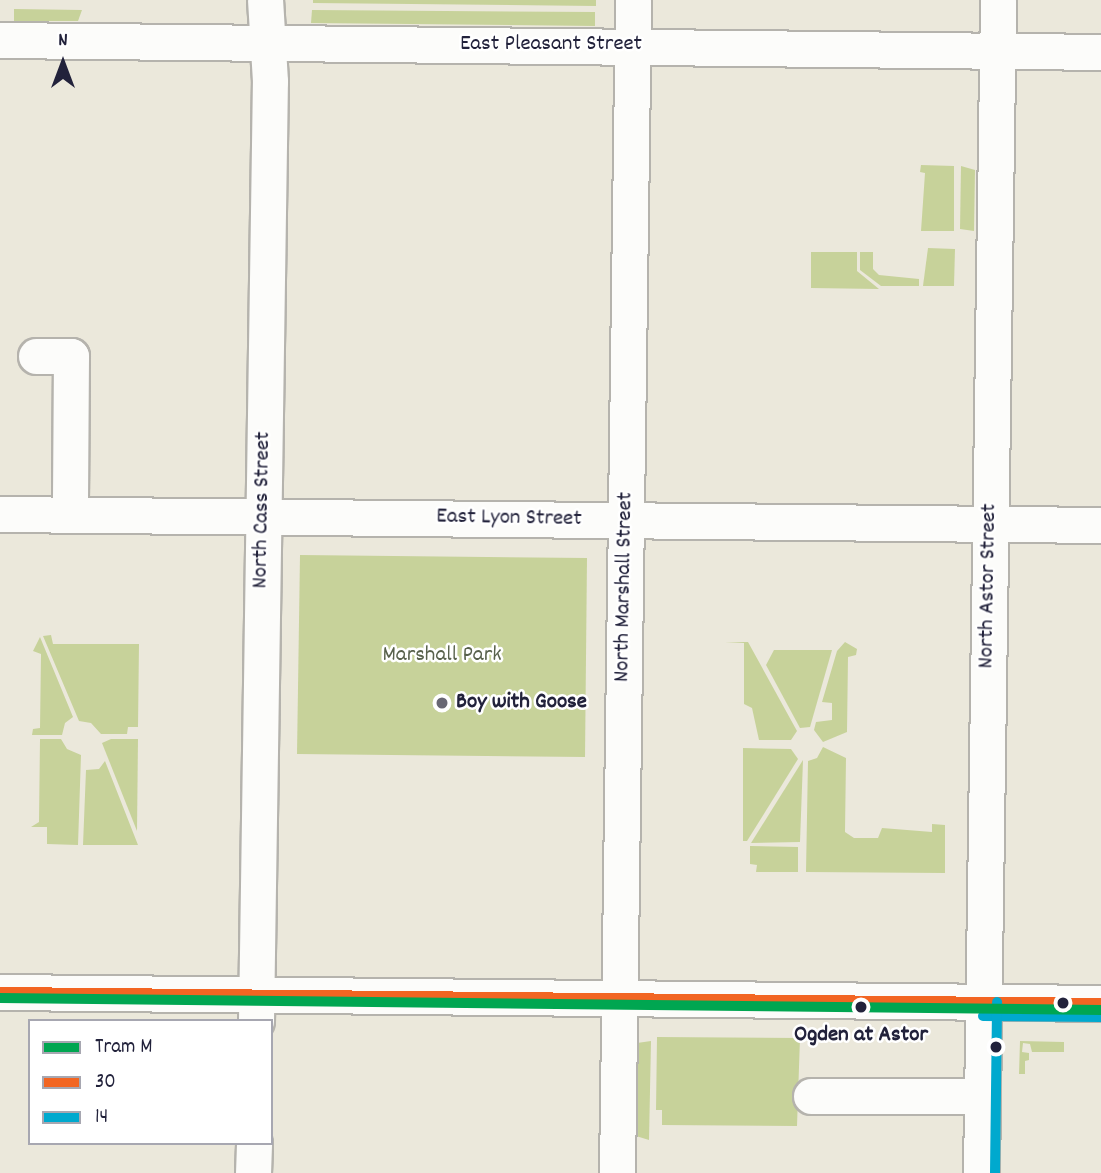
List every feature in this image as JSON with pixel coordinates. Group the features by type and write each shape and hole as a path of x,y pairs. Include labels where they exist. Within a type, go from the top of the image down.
{"street":[{"name":"North Cass Street","path":"256,1007 263,517 267,43 265,0"},
{"name":"North Marshall Street","path":"617,1173 633,0"},
{"name":"North Astor Street","path":"981,1173 998,0"},
{"name":"East Pleasant Street","path":"0,40 1101,52"},
{"path":"36,356 71,356 70,515"},
{"name":"East Lyon Street","path":"0,514 1101,524"},
{"path":"0,992 256,1007 620,998 1101,1003"},
{"path":"811,1096 982,1096"},
{"path":"254,1145 254,1173"}],"green space":[{"path":"313,0 596,0 596,6 313,3"},
{"path":"14,9 82,10 78,21 14,21"},
{"path":"312,10 595,12 595,26 311,23"},
{"path":"921,165 954,166 954,231 921,231 925,173 920,172"},
{"path":"961,166 975,170 974,231 960,229"},
{"path":"928,248 955,249 954,286 923,286"},
{"path":"811,252 857,252 857,271 879,289 811,288"},
{"path":"860,252 873,252 873,269 879,275 919,279 919,286 881,286 860,270"},
{"name":"Marshall Park","path":"300,555 587,558 585,757 297,754"},
{"path":"51,635 53,644 139,644 138,727 128,727 127,734 101,734 91,723 79,721 43,636"},
{"path":"40,637 73,717 65,723 62,735 32,735 33,729 40,728 41,654 33,651"},
{"path":"725,642 748,642 797,731 791,740 759,740 752,708 744,704 744,643"},
{"path":"845,642 857,649 856,655 848,657 847,732 823,742 814,730 816,722 832,720 832,703 822,702 837,651"},
{"path":"774,650 832,650 810,727 800,728 766,665"},
{"path":"40,739 61,739 67,749 81,755 78,845 47,844 47,827 31,827 39,822"},
{"path":"111,739 138,739 137,831 102,743"},
{"path":"823,747 846,758 845,832 854,838 878,838 882,828 932,832 932,824 945,825 945,873 806,872 808,761 817,758"},
{"path":"743,748 791,749 798,759 747,841 743,841"},
{"path":"803,760 800,842 751,843"},
{"path":"105,761 138,845 83,845 86,770 99,769"},
{"path":"750,846 798,847 798,872 756,872 757,865 750,864"},
{"path":"657,1037 800,1038 797,1126 662,1125 662,1110 656,1110"},
{"path":"651,1041 649,1140 636,1136 637,1043"},
{"path":"1020,1041 1064,1042 1064,1052 1032,1052 1030,1044 1023,1043 1022,1052 1029,1053 1029,1060 1025,1061 1025,1074 1019,1074"}],"tram line":[{"name":"M","path":"0,998 1101,1010"}],"transit line":[{"name":"30","path":"0,992 1101,1003"},
{"name":"14","path":"995,1173 997,1002"},
{"name":"14","path":"983,1016 1101,1017"}],"place":[{"name":"Boy with Goose","path":"442,703"},
{"name":"Ogden at Astor","path":"861,1007"}]}
